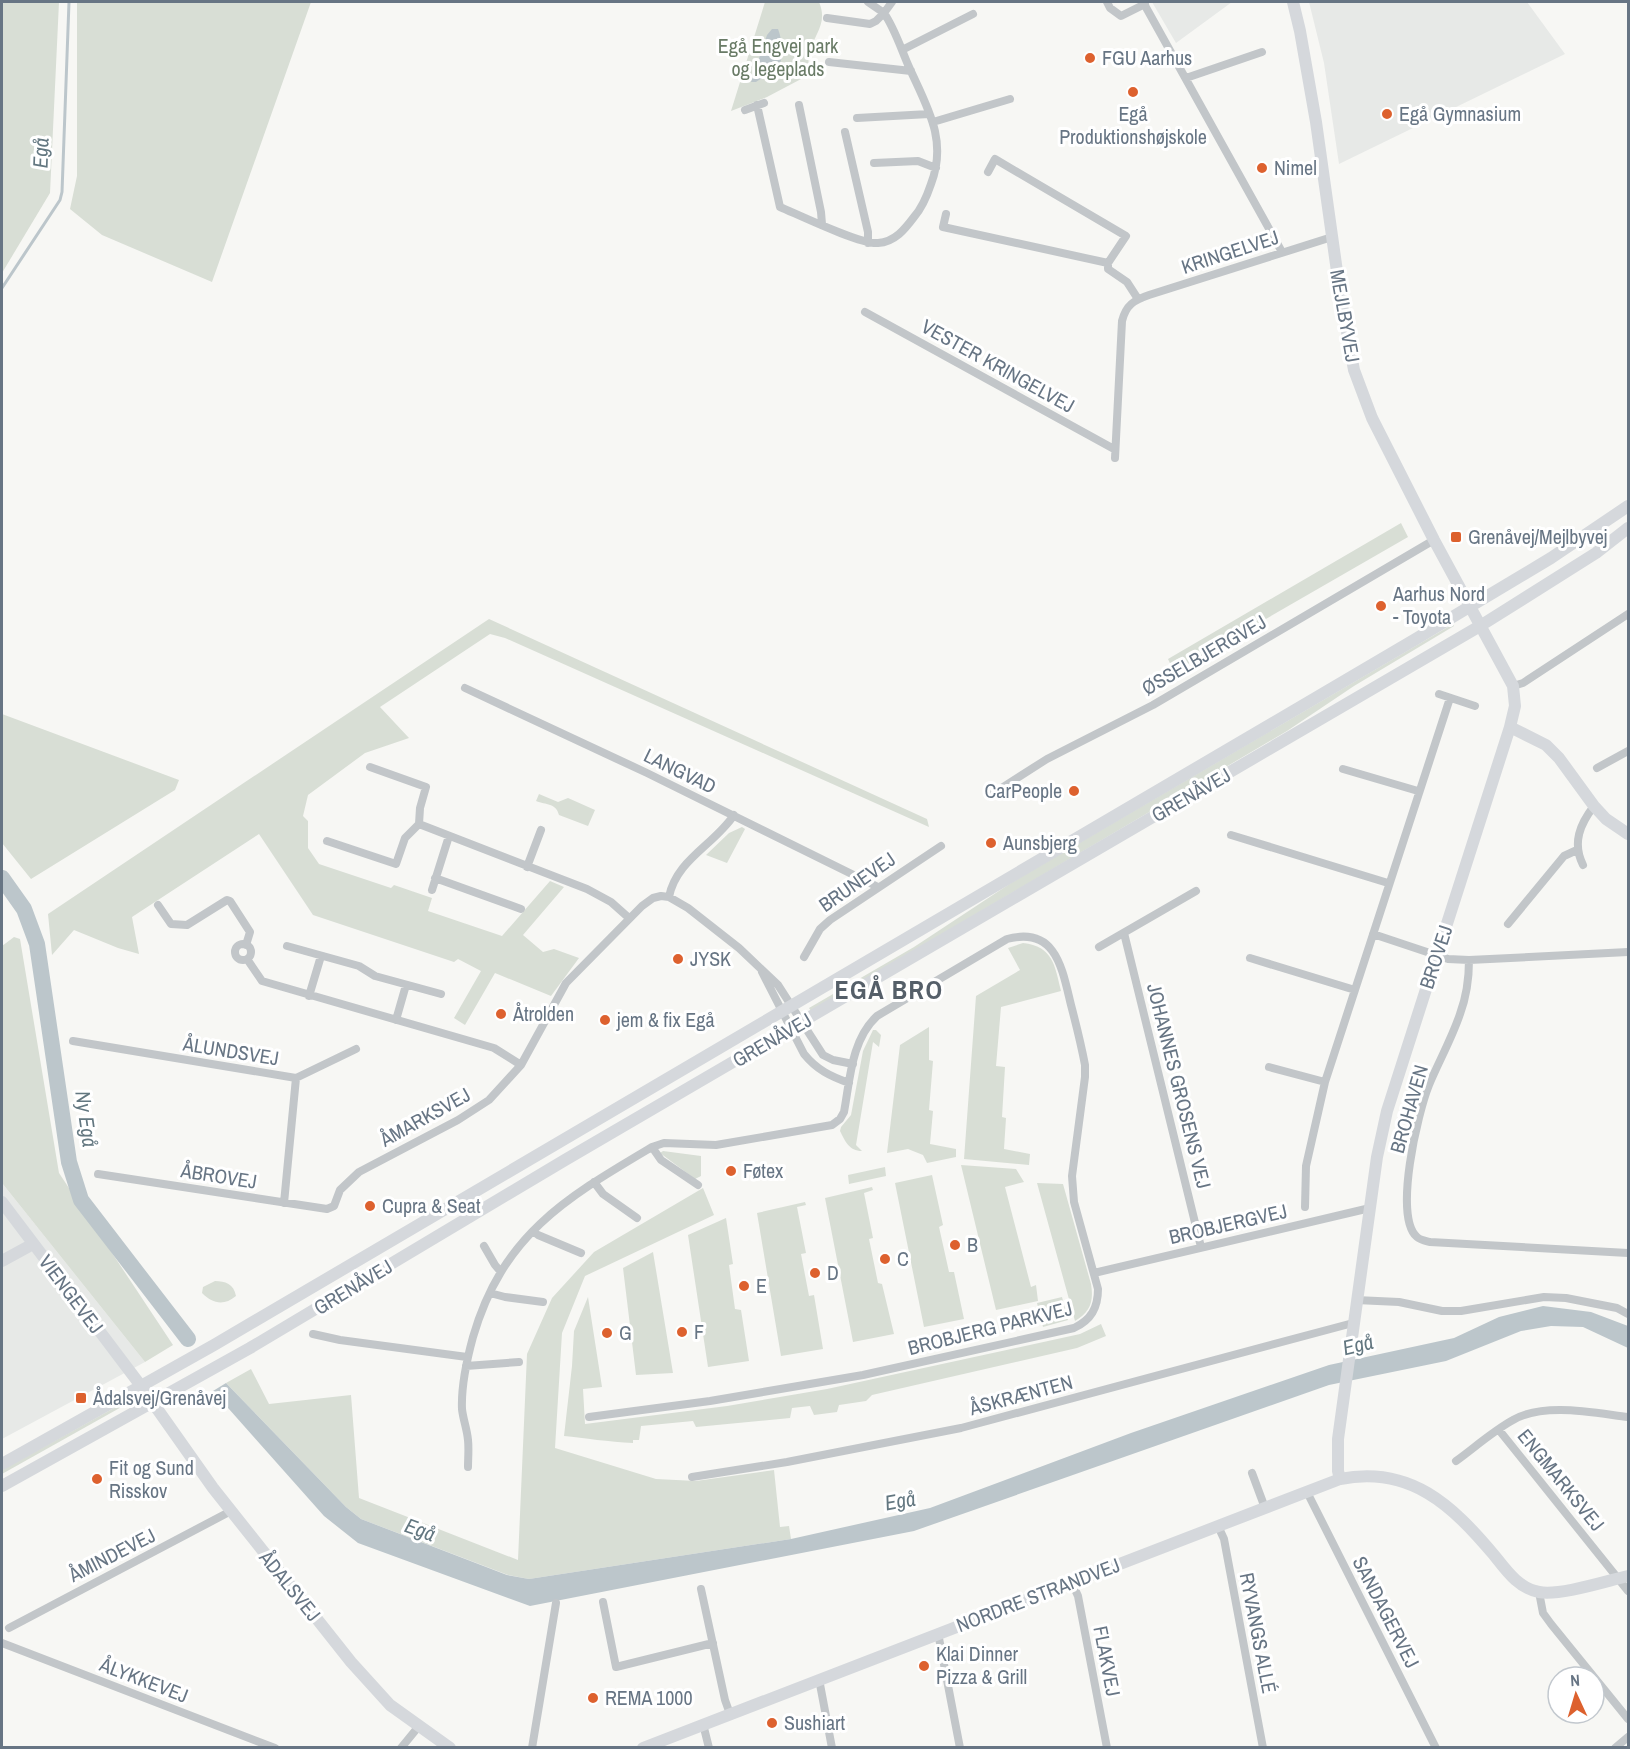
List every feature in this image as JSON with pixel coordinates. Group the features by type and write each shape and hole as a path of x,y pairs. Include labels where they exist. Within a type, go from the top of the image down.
{"main road":[{"name":"MEJLBYVEJ","path":"1293,2 1316,122 1341,300 1354,370 1372,418 1480,626"},
{"name":"GRENÅVEJ","path":"2,1464 205,1350 1470,607 1580,540 1629,506"},
{"name":"GRENÅVEJ","path":"2,1486 216,1367 1480,626 1596,553 1629,528"},
{"path":"1480,626 1514,686"},
{"name":"BROVEJ","path":"1340,1479 1338,1439 1377,1157 1387,1112 1510,727 1515,706 1514,686"},
{"path":"1510,727 1546,745 1559,758 1606,819 1629,834"},
{"name":"VIENGEVEJ","path":"2,1202 152,1403"},
{"path":"2,1261 33,1244"},
{"name":"ÅDALSVEJ","path":"152,1403 194,1464 366,1681 390,1705 450,1748"},
{"name":"NORDRE STRANDVEJ","path":"643,1748 1340,1479 1354,1476 1383,1477 1426,1491 1465,1521 1513,1578 1539,1592"},
{"path":"1539,1592 1559,1592 1624,1577"}],"street":[{"path":"745,110 760,104 780,207 868,243 885,242 900,234 918,213 927,195 936,168 939,148 931,118 890,21 884,13 868,2"},
{"path":"826,18 870,24 884,13 892,2"},
{"path":"1107,2 1110,8 1121,16 1144,3 1282,252"},
{"path":"902,50 973,14"},
{"path":"1186,78 1262,52"},
{"path":"829,62 911,71"},
{"path":"857,118 931,118 1010,99"},
{"path":"799,105 822,224"},
{"path":"845,132 868,232 868,243"},
{"path":"988,172 995,159 1126,236 1108,263 1108,269 1127,282 1138,299"},
{"path":"874,163 918,161 936,168"},
{"path":"946,214 943,227 1108,263"},
{"name":"KRINGELVEJ","path":"1138,299 1332,237"},
{"name":"VESTER KRINGELVEJ","path":"865,312 1115,453 1122,321 1127,308 1138,299"},
{"name":"ØSSELBJERGVEJ","path":"989,796 1047,759 1153,705 1434,540"},
{"path":"1514,686 1523,683 1628,615"},
{"name":"LANGVAD","path":"465,688 734,815 878,887"},
{"path":"1439,694 1475,706"},
{"path":"1305,1207 1306,1166 1325,1082 1450,698"},
{"path":"1597,768 1629,751"},
{"path":"327,841 396,864 405,838 419,824 420,808 426,787 370,767"},
{"path":"1343,769 1418,791"},
{"path":"1583,865 1577,850 1579,831 1594,806"},
{"path":"734,815 680,870 672,883 669,897 688,908 739,948 762,971 796,1026 823,1055 833,1060 853,1064"},
{"path":"419,824 600,895 629,918"},
{"path":"527,867 541,830"},
{"path":"1231,835 1388,884"},
{"path":"432,890 450,836"},
{"name":"BRUNEVEJ","path":"804,957 820,928 941,846"},
{"path":"1508,924 1564,856 1577,850"},
{"path":"435,878 521,909"},
{"path":"1100,947 1196,891"},
{"name":"ÅMARKSVEJ","path":"334,1206 340,1190 359,1172 458,1120 489,1100 521,1065 566,983 629,918 653,898 669,897"},
{"path":"158,905 171,924 187,925 226,900 230,902 250,932 246,945"},
{"name":"JOHANNES GROSENS VEJ","path":"1124,933 1201,1247"},
{"path":"1373,934 1448,959 1469,960 1629,952"},
{"name":"BROBJERG PARKVEJ","path":"468,1467 468,1438 462,1409 467,1362 479,1317 501,1272 532,1231 553,1210 594,1182 652,1147 664,1143 716,1145 832,1125 840,1119 844,1112 858,1043 864,1031 877,1016 1006,939 1016,936 1035,938 1051,948 1062,964 1085,1065 1072,1176 1074,1202 1098,1289 1098,1301 1087,1321 1076,1328 928,1362 783,1390 590,1417"},
{"path":"246,945 251,952 247,960"},
{"path":"246,945 238,946 235,953 239,960 247,960"},
{"path":"287,946 359,966 375,976 441,994"},
{"path":"309,996 321,956"},
{"path":"1250,958 1355,990"},
{"path":"247,960 262,981 494,1048 521,1065"},
{"name":"BROHAVEN","path":"1469,960 1469,985 1463,1005 1428,1088 1412,1148 1407,1211 1409,1224 1417,1237 1430,1242 1629,1253"},
{"path":"396,1020 406,985"},
{"path":"796,1026 804,1054 812,1064 832,1077 849,1083"},
{"name":"ÅLUNDSVEJ","path":"73,1041 296,1078 284,1203"},
{"path":"296,1078 356,1049"},
{"path":"1269,1066 1325,1082"},
{"path":"652,1147 661,1160 698,1185"},
{"name":"ÅBROVEJ","path":"98,1174 327,1209 334,1206"},
{"path":"594,1182 603,1194 637,1218"},
{"name":"BROBJERGVEJ","path":"1094,1273 1370,1208"},
{"path":"532,1231 581,1253"},
{"path":"484,1246 501,1272"},
{"path":"490,1293 543,1302"},
{"path":"1356,1300 1399,1302 1442,1311 1461,1311 1544,1297 1566,1298 1617,1308 1629,1314"},
{"name":"ÅSKRÆNTEN","path":"692,1477 787,1462 961,1428 1353,1323"},
{"path":"313,1334 467,1362 519,1362"},
{"name":"ENGMARKSVEJ","path":"1456,1461 1514,1419 1550,1410 1568,1409 1629,1417"},
{"name":"ENGMARKSVEJ","path":"1499,1430 1624,1577 1629,1591"},
{"path":"1252,1473 1265,1508"},
{"name":"SANDAGERVEJ","path":"1307,1492 1436,1748"},
{"name":"ÅMINDEVEJ","path":"9,1628 231,1511"},
{"name":"RYVANGS ALLÉ","path":"1218,1526 1224,1539 1263,1748"},
{"name":"FLAKVEJ","path":"1072,1583 1078,1596 1107,1748"},
{"path":"702,1589 725,1700 730,1714"},
{"path":"1539,1592 1543,1612 1551,1624 1629,1719"},
{"path":"603,1602 616,1667 713,1643"},
{"path":"532,1748 556,1603"},
{"path":"939,1633 960,1748"},
{"name":"ÅLYKKEVEJ","path":"2,1643 275,1748"},
{"path":"819,1679 832,1748"},
{"path":"703,1724 709,1748"},
{"path":"401,1748 419,1726"},
{"path":"1615,1748 1629,1737"}],"shaded area":[{"path":"1152,2 1232,2 1176,43"},
{"name":"Egå Gymnasium","path":"1309,2 1527,2 1565,54 1339,164 1324,63"},
{"path":"772,29 778,29 781,38 780,64 770,74 756,82 751,82 767,35"},
{"path":"2,1183 145,1362 2,1439"},
{"path":"1543,1306 1591,1312 1628,1326 1628,1348 1583,1327 1551,1326 1521,1331 1446,1361 1329,1385 914,1531 530,1606 358,1543 324,1516 213,1391 226,1383 346,1507 361,1519 507,1575 529,1579 791,1539 930,1508 1131,1433 1329,1365 1454,1338 1499,1317"}],"green space":[{"path":"2,2 59,2 50,193 2,273"},
{"path":"77,2 311,2 212,282 102,235 70,209 77,176"},
{"name":"Egå Engvej park og legeplads","path":"765,2 819,2 822,16 820,28 808,56 811,77 803,78 767,97 731,111"},
{"path":"1401,523 1408,537 1174,672 1168,659"},
{"path":"489,619 927,819 929,827 505,638 490,634 380,707 409,738 365,753 308,795 303,816 308,821 308,848 319,864 391,888 394,885 432,898 428,911 502,936 550,881 564,887 523,935 543,952 554,949 579,958 551,996 495,973 465,1025 454,1018 481,971 458,959 454,962 313,915 259,834 132,917 139,954 74,930 52,955 48,914"},
{"path":"1453,624 1454,626 1354,686 1287,731 811,1011 809,1008 914,947 1011,883"},
{"path":"2,714 179,780 175,790 31,879 2,843"},
{"path":"539,794 558,802 568,798 595,810 588,826 559,815 553,806 536,801"},
{"path":"742,827 745,829 727,863 706,855 729,833"},
{"path":"14,937 20,939 59,1173 173,1345 145,1362 2,1183 2,946"},
{"path":"1023,943 1041,948 1047,953 1054,966 1061,991 1001,1007 996,1066 1005,1067 1002,1117 1006,1118 1004,1149 1030,1154 1029,1165 964,1159 976,996 1020,970 1008,948"},
{"path":"929,1027 929,1060 933,1061 929,1110 933,1111 930,1144 956,1149 956,1157 927,1163 923,1155 908,1149 887,1153 900,1045"},
{"path":"873,1030 881,1035 879,1047 873,1042 856,1145 862,1151 858,1151 848,1145 840,1131 851,1115 863,1051"},
{"path":"663,1151 701,1156 701,1176 695,1179 660,1153"},
{"path":"961,1165 1016,1169 1024,1182 1005,1187 1031,1287 1036,1285 1038,1301 996,1310"},
{"path":"885,1167 886,1176 849,1184 848,1175"},
{"path":"932,1175 943,1225 939,1227 949,1272 954,1272 964,1319 924,1327 895,1183"},
{"path":"1037,1183 1063,1184 1091,1284 1090,1306 1075,1321"},
{"path":"872,1187 873,1190 864,1193 873,1238 869,1239 878,1283 882,1284 894,1334 853,1342 825,1198"},
{"path":"703,1188 714,1215 585,1276 562,1333 555,1448 656,1479 696,1481 774,1470 780,1527 789,1526 791,1539 529,1579 508,1575 361,1519 346,1507 226,1383 251,1369 269,1404 351,1395 359,1498 518,1560 527,1354 552,1298 594,1252"},
{"path":"805,1202 806,1205 797,1207 806,1253 801,1254 809,1296 814,1295 823,1349 781,1356 757,1213"},
{"path":"726,1218 733,1264 729,1265 735,1309 741,1310 749,1361 708,1367 688,1235"},
{"path":"653,1252 673,1373 636,1375 623,1268"},
{"path":"215,1281 228,1284 236,1296 223,1302 206,1297 202,1293 203,1287"},
{"path":"588,1297 602,1387 583,1389 585,1424 727,1406 827,1389 1080,1334 1101,1324 1106,1336 1077,1348 872,1395 866,1401 839,1405 837,1412 814,1415 810,1406 792,1408 790,1418 696,1427 693,1421 641,1426 639,1440 633,1440 633,1443 564,1436 574,1331"},
{"path":"1062,1297 1068,1320 1043,1327 1037,1303"},
{"path":"123,1403 125,1405 2,1474 2,1470"}],"waterway":[{"name":"Egå","path":"2,288 60,200 62,192 69,2"},
{"name":"Ny Egå","path":"2,878 24,909 37,944 69,1162 81,1200 188,1339"}],"place":[{"name":"FGU Aarhus","path":"1090,58"},
{"name":"Egå Produktionshøjskole","path":"1133,92"},
{"name":"Egå Gymnasium","path":"1387,114"},
{"name":"Nimel","path":"1262,168"},
{"name":"Grenåvej/Mejlbyvej","path":"1456,537"},
{"name":"Aarhus Nord - Toyota","path":"1381,606"},
{"name":"CarPeople","path":"1074,791"},
{"name":"Aunsbjerg","path":"991,843"},
{"name":"JYSK","path":"678,959"},
{"name":"Åtrolden","path":"501,1014"},
{"name":"jem & fix Egå","path":"605,1020"},
{"name":"Føtex","path":"731,1171"},
{"name":"Cupra & Seat","path":"370,1206"},
{"name":"B","path":"955,1245"},
{"name":"C","path":"885,1259"},
{"name":"D","path":"815,1273"},
{"name":"E","path":"744,1286"},
{"name":"F","path":"682,1332"},
{"name":"G","path":"607,1333"},
{"name":"Ådalsvej/Grenåvej","path":"81,1398"},
{"name":"Fit og Sund Risskov","path":"97,1479"},
{"name":"Klai Dinner Pizza & Grill","path":"924,1666"},
{"name":"REMA 1000","path":"593,1698"},
{"name":"Sushiart","path":"772,1723"}],"district":[{"name":"EGÅ BRO","path":"889,990"}]}
